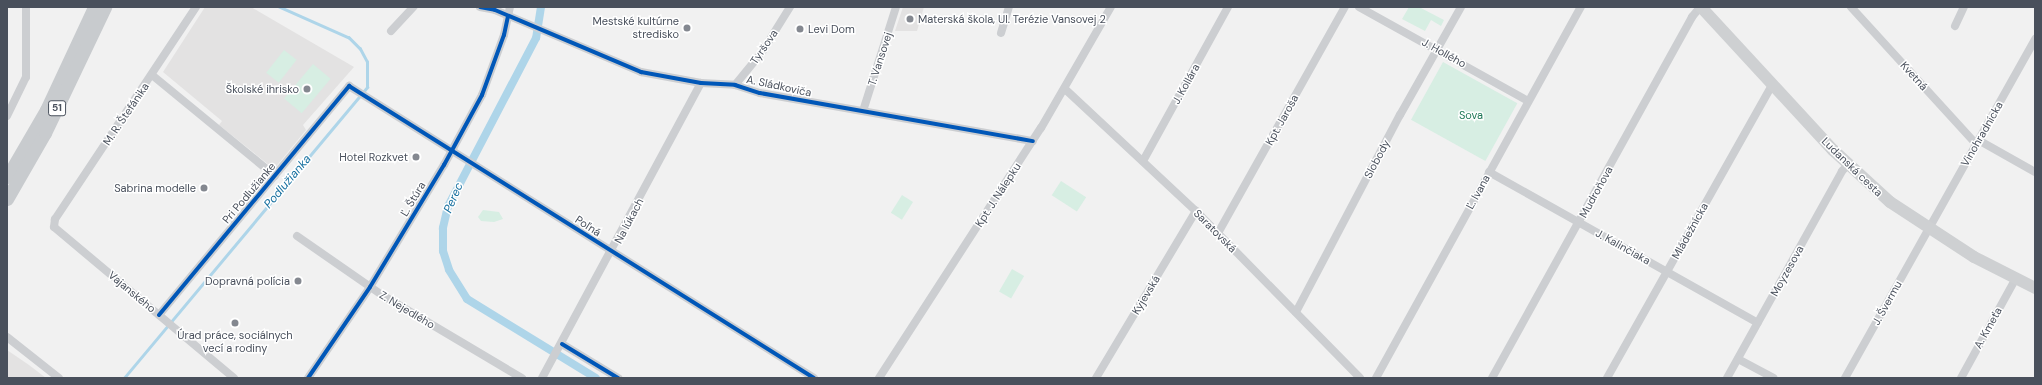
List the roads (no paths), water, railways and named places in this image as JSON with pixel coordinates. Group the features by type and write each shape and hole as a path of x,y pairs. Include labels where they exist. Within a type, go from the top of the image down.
{"main road":[{"name":"51","path":"7,177 46,110 94,7"},
{"name":"51","path":"7,199 45,133 105,7"}],"street":[{"path":"7,116 26,77 26,7"},
{"name":"M. R. Štefánika","path":"55,219 196,7"},
{"path":"391,31 413,7"},
{"name":"A. Sládkoviča","path":"480,7 508,16 532,28 641,72 698,83 735,85 760,93 1033,141"},
{"name":"Ľ. Štúra","path":"308,378 370,287 452,151 482,96 504,35 510,7"},
{"name":"Tyršova","path":"735,85 762,52 790,7"},
{"name":"T. Vansovej","path":"863,111 896,7"},
{"path":"1001,33 1009,7"},
{"name":"Kpt. J. Nálepku","path":"879,378 1033,141 1065,89 1110,7"},
{"name":"J. Kollára","path":"1143,161 1228,7"},
{"name":"Kpt. Jaroša","path":"1218,233 1345,7"},
{"name":"J. Hollého","path":"1359,7 1437,49 1528,101"},
{"name":"Slobody","path":"1296,312 1461,7"},
{"name":"Ľ. Ivana","path":"1376,378 1581,7"},
{"name":"Ludanská cesta","path":"1701,7 1848,165 1890,202 1929,229 1974,257 2035,288"},
{"name":"Mudroňova","path":"1492,378 1692,17 1701,7"},
{"name":"Kvetná","path":"1850,7 1978,143 2035,172"},
{"path":"1954,26 1964,7"},
{"name":"Vinohradnícka","path":"1929,229 2035,39"},
{"name":"Pri Podlužianke","path":"152,75 275,176"},
{"name":"Na lúkach","path":"542,378 612,252 698,83"},
{"name":"Mládežnícka","path":"1607,378 1772,85"},
{"name":"Pri Podlužianke","path":"161,317 350,86 353,88"},
{"name":"Poľná","path":"353,88 814,378"},
{"name":"Saratovská","path":"1065,89 1196,211 1360,378"},
{"name":"Moyzesova","path":"1727,378 1842,171 1848,165"},
{"name":"J. Kalinčiaka","path":"1489,172 1758,323"},
{"name":"Kyjevská","path":"1096,378 1196,211"},
{"name":"Vajanského","path":"55,219 54,227 234,378"},
{"name":"J. Švermu","path":"1846,378 1929,229"},
{"name":"Z. Nejedlého","path":"297,236 370,287 522,378"},
{"name":"A. Kmeťa","path":"1961,378 2016,278"},
{"path":"7,337 59,378"},
{"path":"561,346 618,378"},
{"path":"1738,359 1773,378"}],"waterway":[{"name":"Podlužianka","path":"124,378 367,87 367,62 360,49 349,38 279,7"},
{"name":"Perec","path":"541,7 536,38 448,206 443,228 443,251 449,270 467,299 596,378"}],"place":[{"name":"Materská škola, Ul. Terézie Vansovej 2","path":"910,19"},
{"name":"Mestské kultúrne stredisko","path":"687,28"},
{"name":"Levi Dom","path":"800,29"},
{"name":"Školské ihrisko","path":"307,89"},
{"name":"Hotel Rozkvet","path":"416,157"},
{"name":"Sabrina modelle","path":"204,188"},
{"name":"Dopravná polícia","path":"298,281"},
{"name":"Úrad práce, sociálnych vecí a rodiny","path":"235,323"}],"park label":[{"name":"Sova","path":"1471,115"}]}
